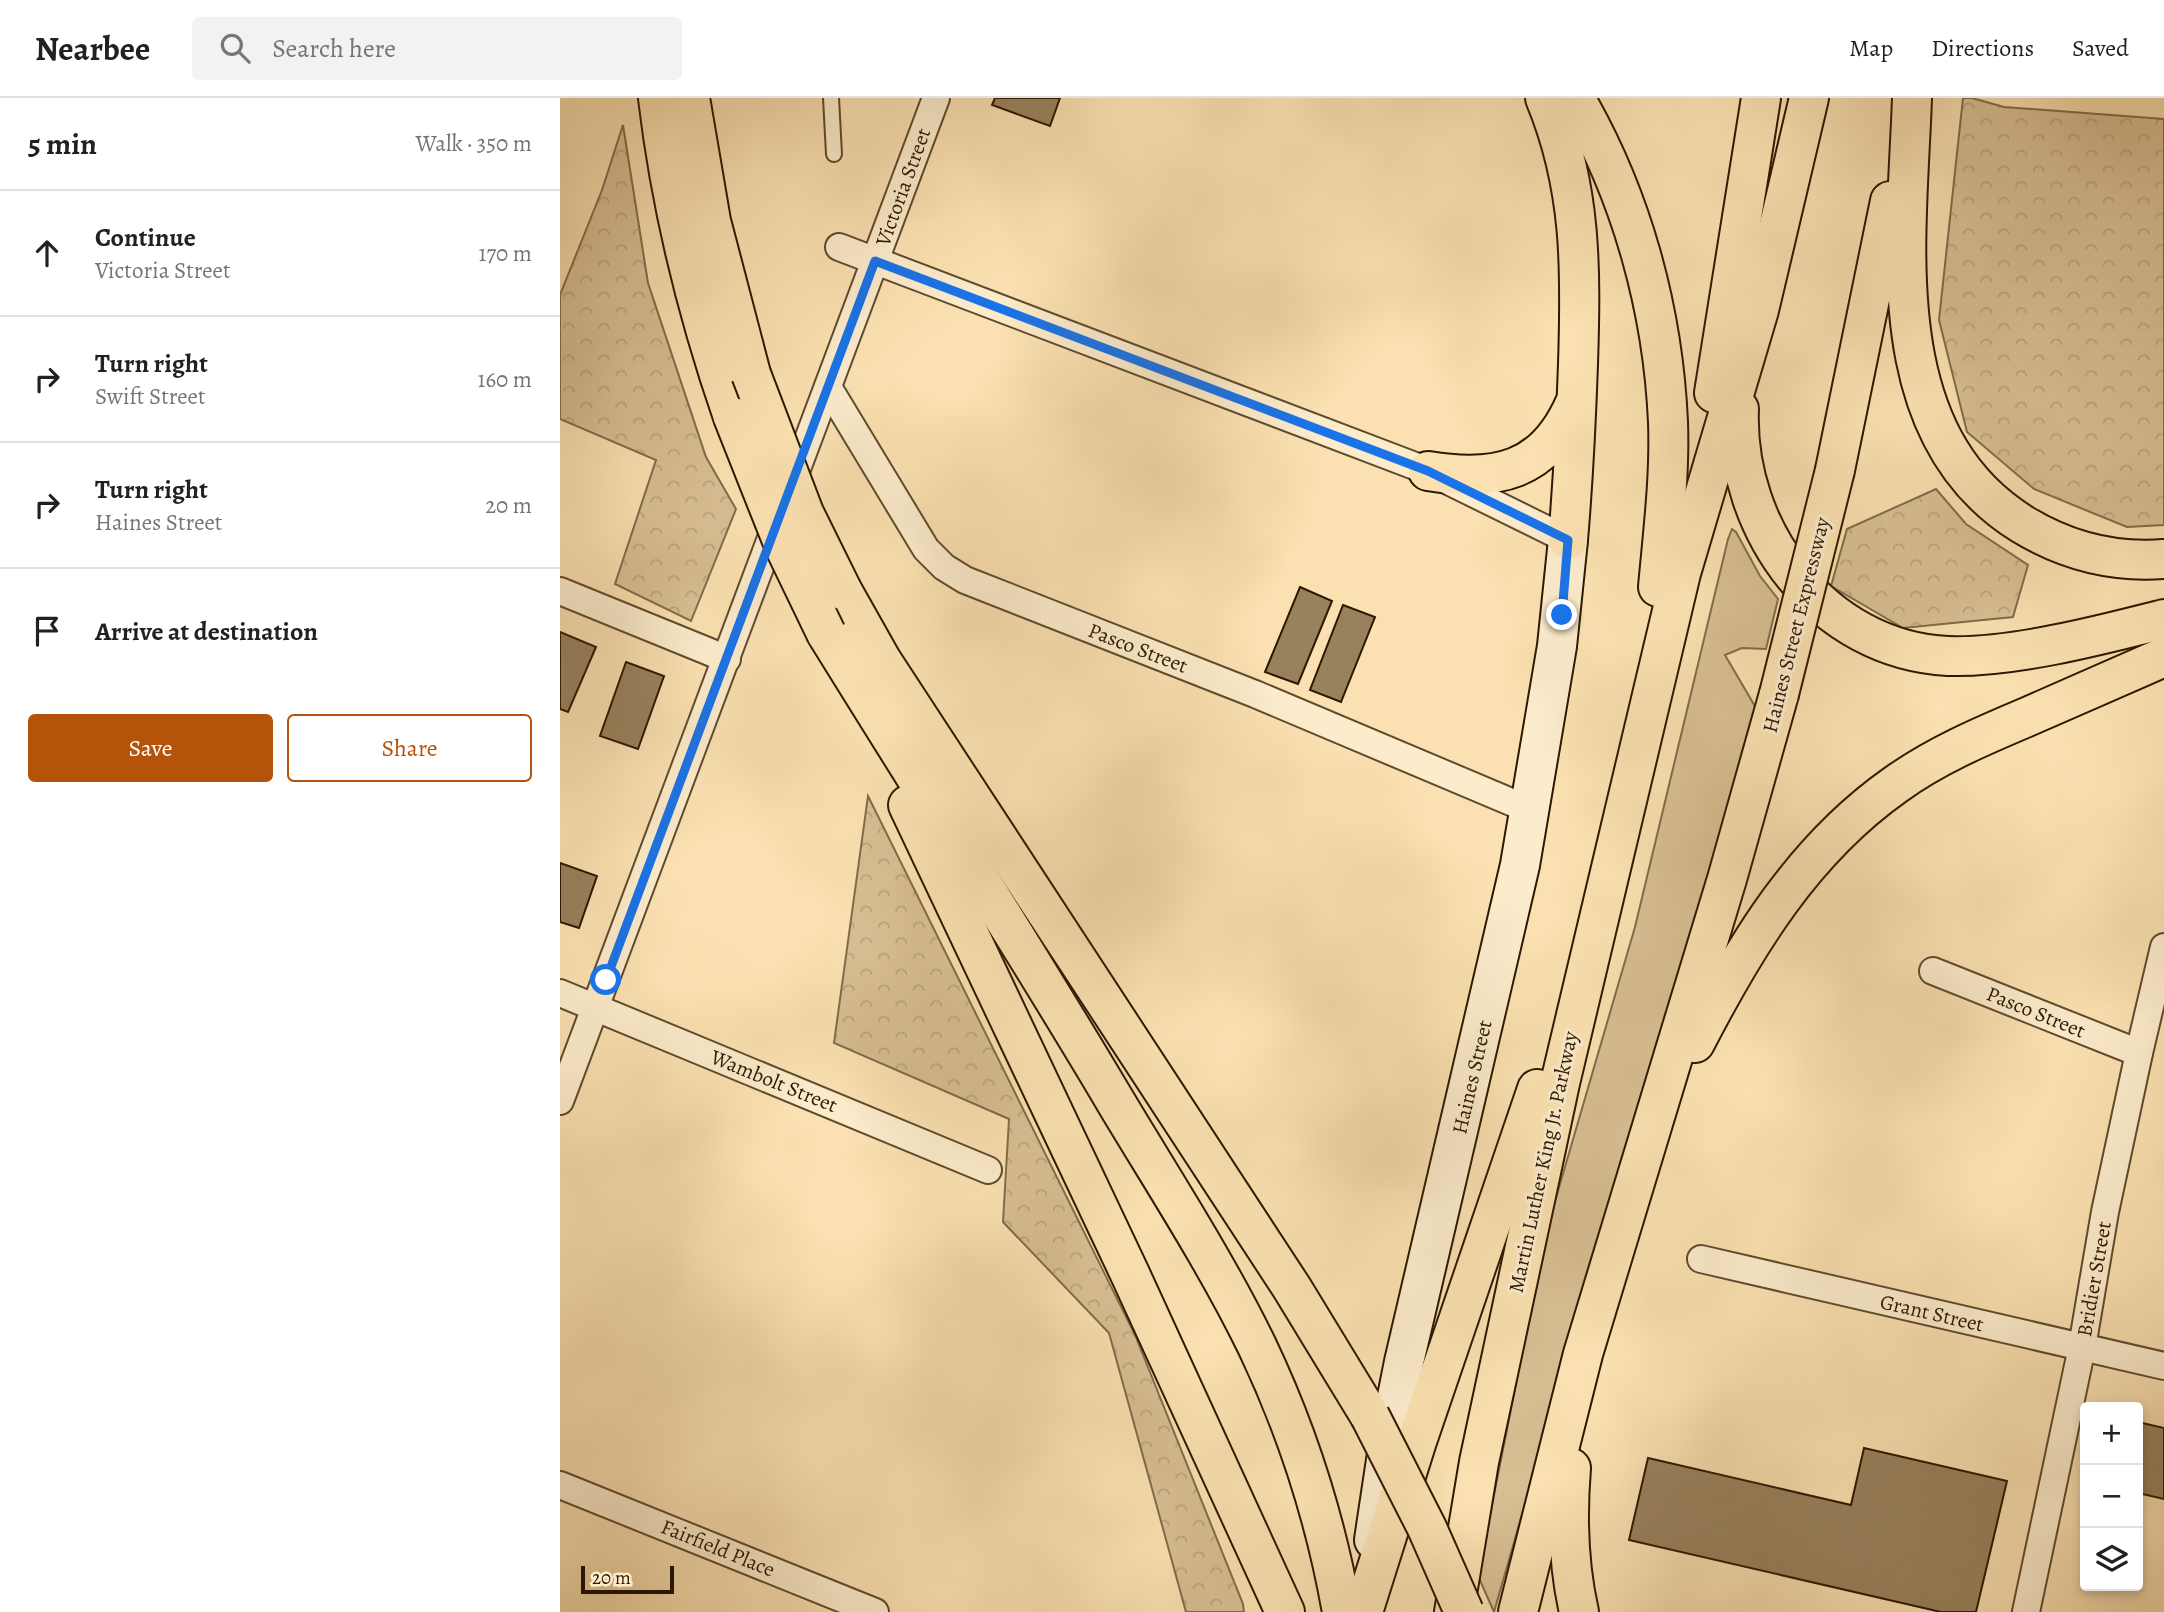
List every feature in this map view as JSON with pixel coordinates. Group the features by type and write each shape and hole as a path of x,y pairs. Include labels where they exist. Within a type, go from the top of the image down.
{"highway":[{"path":"657,98 672,192 694,291 733,417 785,548 1098,1205 1285,1612"},
{"path":"690,98 713,233 751,374 804,513 842,590 882,661 1292,1288 1370,1416 1427,1528 1464,1612"},
{"path":"1545,98 1563,148 1577,220 1580,274 1577,398 1568,540"},
{"path":"1575,98 1607,160 1628,216 1650,290 1662,360 1668,424 1667,479 1647,716"},
{"path":"1647,716 1681,573 1715,387 1761,98"},
{"path":"1810,98 1739,396 1739,433 1744,473 1755,512 1771,544 1793,575 1818,600 1847,622 1895,645 1928,653 1964,656 2033,647 2164,619"},
{"path":"1910,98 1908,247 1912,336 1922,389 1931,418 1944,443 1960,469 1991,501 2042,536 2098,556 2127,560 2164,559"},
{"name":"Haines Street Expressway","path":"1647,1142 1727,879 1779,694 1835,470 1879,263 1910,98"},
{"path":"1681,573 1750,342"},
{"path":"1428,471 1478,476 1520,467 1532,461 1549,445 1563,427 1577,398"},
{"path":"826,633 1086,1052 1223,1282 1257,1346 1307,1474 1342,1612"},
{"path":"1518,1612 1583,1354 1647,1142 1702,1030 1756,933 1787,889 1838,831 1897,783 1989,733 2164,657"},
{"name":"Martin Luther King Jr. Parkway","path":"1454,1612 1479,1462 1531,1215 1647,716"},
{"path":"1362,1612 1416,1441 1609,878"},
{"path":"1580,1604 1568,1536 1568,1506 1583,1354"}],"street":[{"name":"Victoria Street","path":"560,1101 936,98"},
{"path":"839,247 1428,471 1568,540"},
{"name":"Pasco Street","path":"828,387 926,549 944,567 965,580 1255,694 1530,810"},
{"name":"Haines Street","path":"1362,1612 1391,1427 1507,929 1530,810 1557,646 1568,540"},
{"path":"560,591 727,659"},
{"name":"Bridier Street","path":"2026,1612 2082,1347 2105,1212 2164,947"},
{"name":"Pasco Street","path":"1933,971 2139,1054"},
{"name":"Wambolt Street","path":"560,993 988,1170"},
{"name":"Grant Street","path":"1701,1259 2164,1366"},
{"name":"Fairfield Place","path":"560,1485 875,1612"}],"lane":[{"path":"831,98 834,154"}],"green space":[{"path":"1963,98 2004,107 2164,119 2164,525 2127,527 2034,489 1967,432 1939,320"},
{"path":"623,125 648,283 706,457 736,509 691,621 615,584 656,460 560,419 560,295 602,190"},
{"path":"1936,489 1966,524 2028,565 2013,617 1903,628 1831,586 1847,529"},
{"path":"1732,529 1760,576 1778,599 1766,649 1742,648 1725,655 1756,708 1719,848 1641,1100 1494,1612 1478,1576 1546,1232 1635,927"},
{"path":"868,796 1135,1335 1244,1612 1186,1612 1109,1333 1003,1222 1009,1119 834,1043"}],"building":[{"path":"995,98 1060,98 1050,126 992,105"},
{"path":"1300,587 1332,601 1298,684 1265,672"},
{"path":"1343,605 1375,617 1341,702 1310,690"},
{"path":"560,632 596,647 568,712 560,709"},
{"path":"626,662 664,676 638,749 600,736"},
{"path":"560,863 597,876 579,928 560,922"},
{"path":"2143,1423 2164,1428 2164,1499 2143,1494"},
{"path":"1864,1448 2007,1481 1976,1612 1941,1612 1629,1540 1648,1458 1851,1505"}],"route":[{"path":"606,980 875,261 1428,471 1568,540 1562,615"}]}
